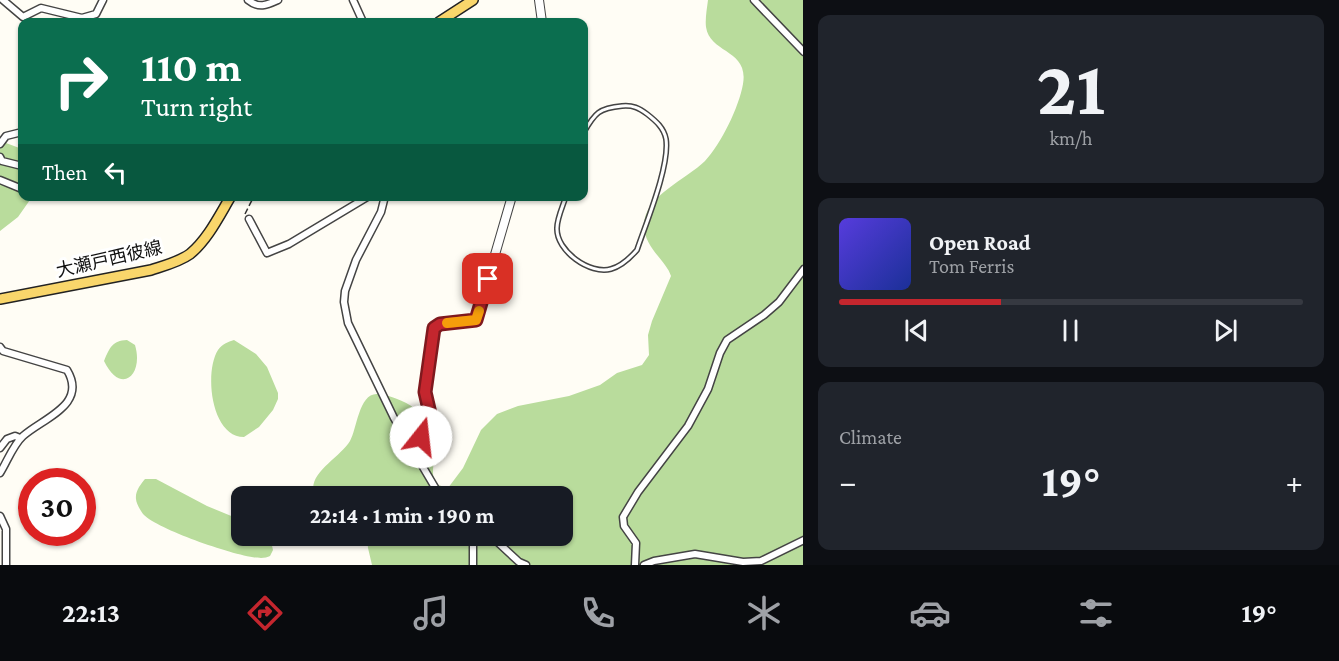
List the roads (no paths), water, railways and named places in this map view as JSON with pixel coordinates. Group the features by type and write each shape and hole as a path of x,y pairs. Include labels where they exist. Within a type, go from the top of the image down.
{"main road":[{"path":"444,18 473,0"},
{"name":"大瀬戸西彼線","path":"0,299 151,270 170,263 189,254 208,233 228,201"}],"street":[{"path":"3,0 23,17 41,8 82,18 96,14 103,0"},
{"path":"248,0 263,6 278,0"},
{"path":"353,0 361,18"},
{"path":"539,0 541,18"},
{"path":"754,0 803,51"},
{"path":"0,144 6,136 18,133"},
{"path":"0,158 2,161 18,165"},
{"path":"0,180 18,187"},
{"path":"249,219 267,253 289,244 361,201"},
{"path":"384,201 381,212 356,260 345,291 344,302 348,323 394,418 434,486"},
{"path":"410,445 421,437 431,418 425,392 434,328 440,324 476,320 511,201"},
{"path":"635,565 636,543 624,526 623,517 638,492 688,426 708,389 720,353 727,340 779,302 803,270"},
{"path":"0,347 3,351 67,370 73,379 73,391 58,413 20,438 0,473"},
{"path":"0,448 7,439 15,436 20,438"},
{"path":"0,516 6,529 6,565"},
{"path":"644,565 682,555 711,556 743,562 760,561 803,540"},
{"path":"472,546 473,565"},
{"path":"502,546 519,562 526,565"},
{"path":"711,556 711,565"}],"lane":[{"path":"565,201 557,228 560,242 570,254 597,269 609,270 629,259 637,250 666,156 666,138 658,122 631,105 608,108 594,114 588,125"}]}
